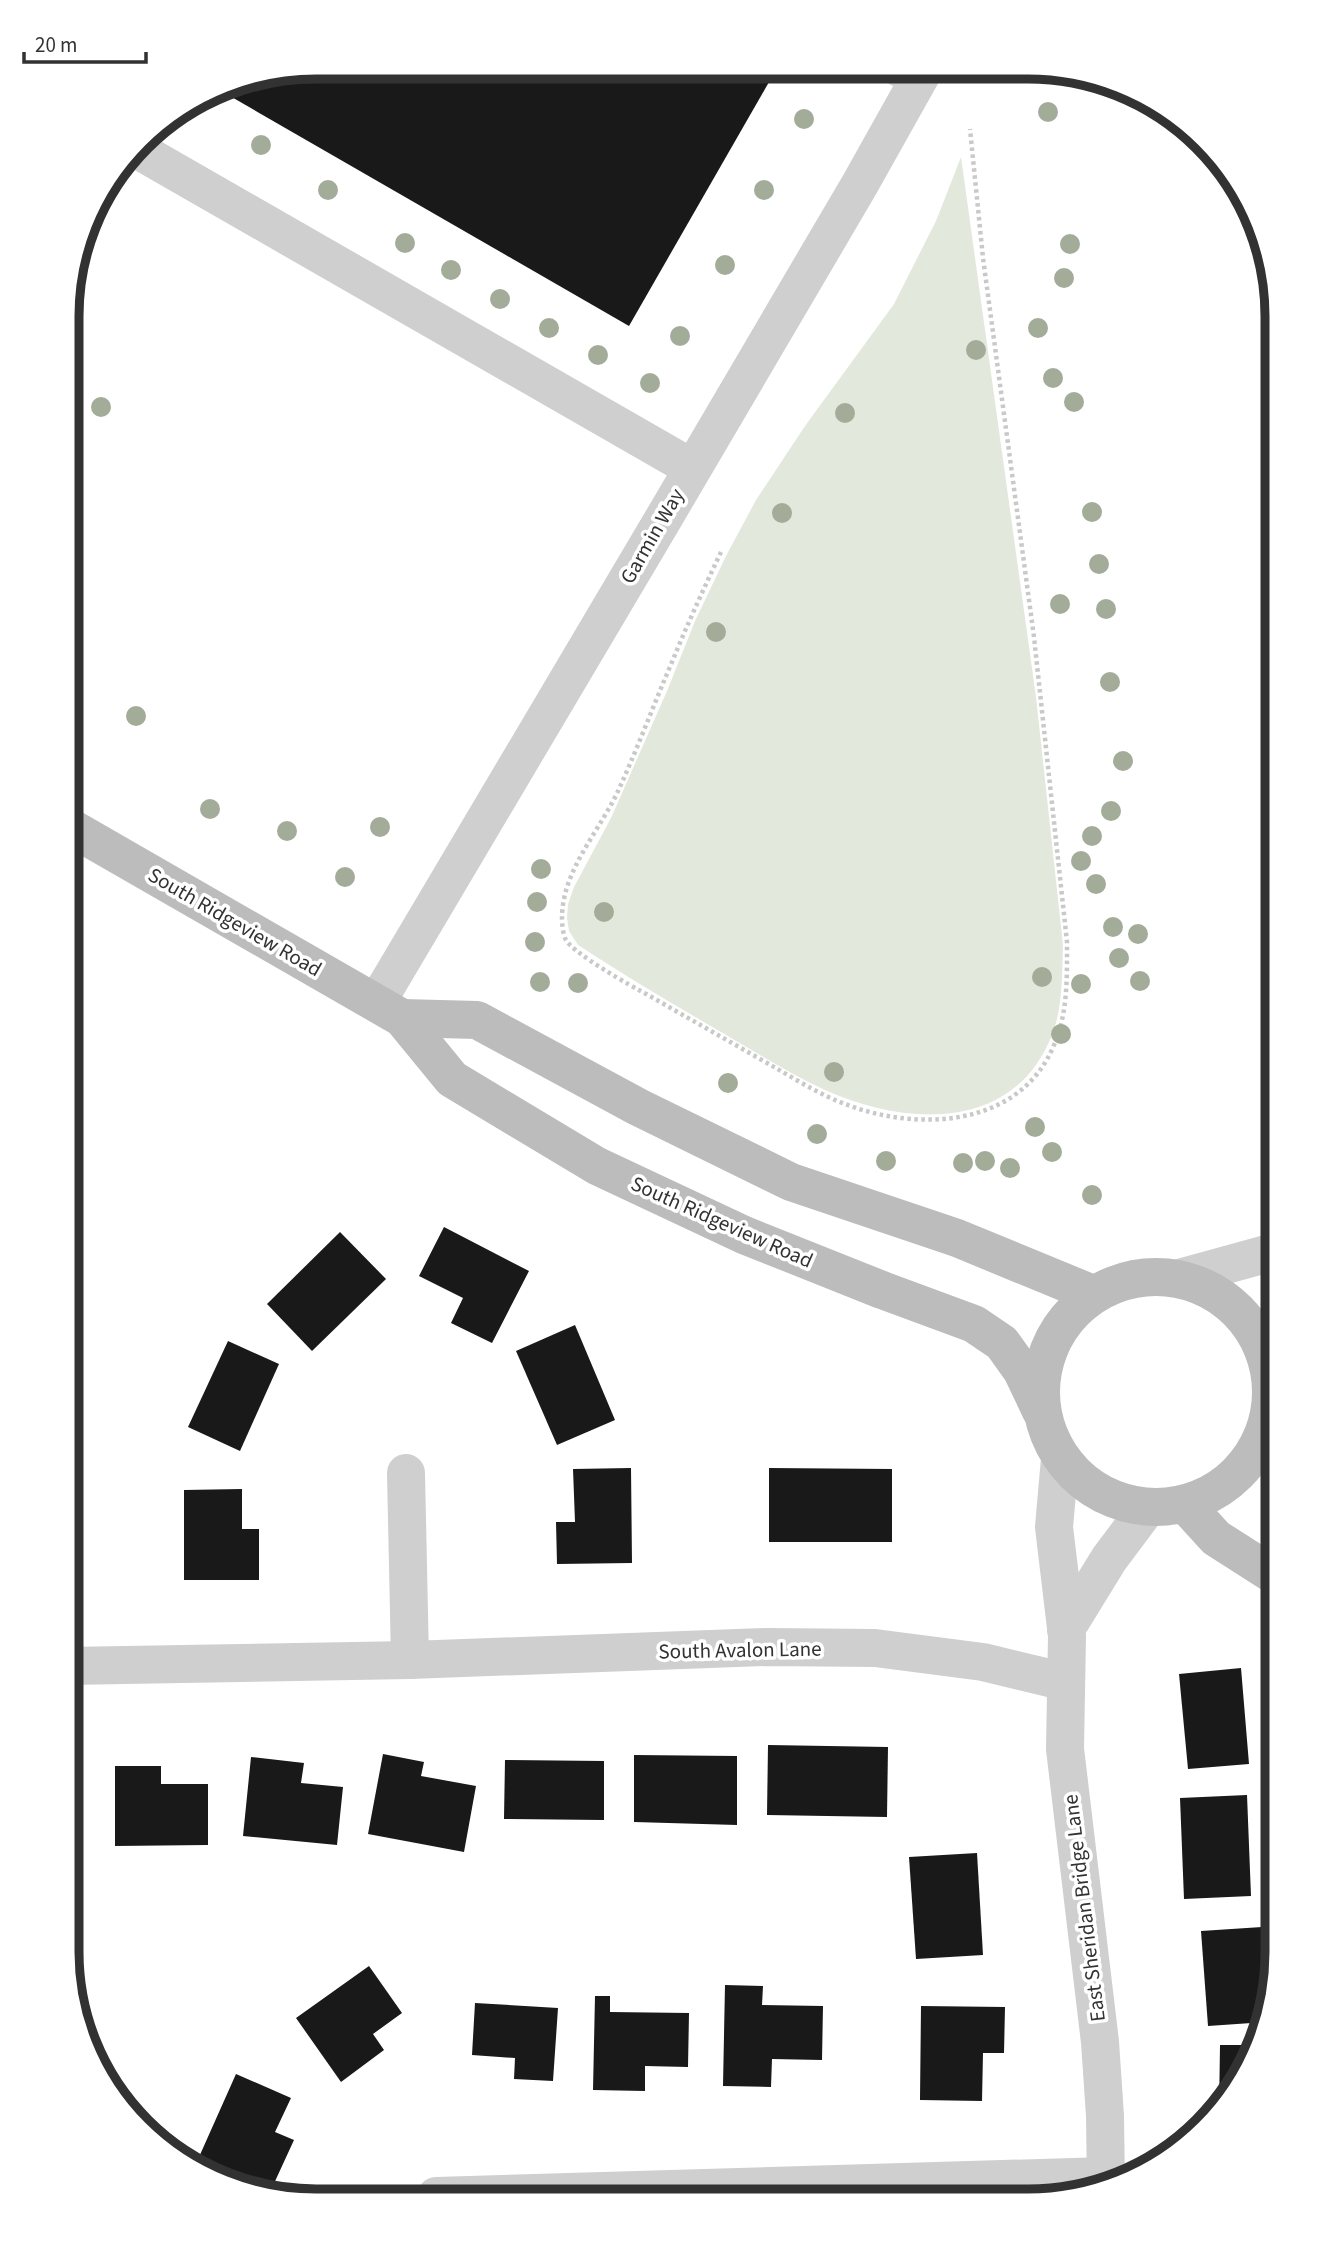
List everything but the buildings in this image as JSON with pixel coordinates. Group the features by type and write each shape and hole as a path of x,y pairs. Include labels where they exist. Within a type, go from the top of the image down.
{"main road":[{"name":"South Ridgeview Road","path":"79,832 390,1010 452,1079 597,1166 744,1235 974,1324 1002,1343 1022,1371 1041,1411"},
{"name":"South Ridgeview Road","path":"390,1010 477,1020 638,1107 791,1182 957,1238 1093,1294"},
{"path":"1265,1350 1247,1319 1226,1299 1202,1285 1179,1278 1147,1276 1119,1282 1093,1294 1068,1317 1050,1345 1041,1377 1041,1411 1060,1459 1090,1487 1118,1502 1166,1506 1220,1488 1265,1447"},
{"path":"1166,1506 1265,1569"}],"street":[{"name":"Garmin Way","path":"390,1010 692,468 860,184 918,79"},
{"path":"144,153 692,468"},
{"path":"1179,1278 1265,1254"},
{"name":"East Sheridan Bridge Lane","path":"1060,1459 1054,1527 1066,1629 1065,1749 1100,2042 1106,2175"},
{"path":"406,1473 410,1660"},
{"path":"1066,1629 1109,1559 1166,1506"},
{"name":"South Avalon Lane","path":"79,1666 410,1660 753,1648 875,1648 984,1662 1066,1682"},
{"path":"749,2189 1087,2181"}],"path":[{"path":"721,552 618,791 572,873 564,900 562,920 566,940 626,982 811,1088 844,1104 872,1113 923,1121 947,1120 975,1114 998,1105 1021,1090 1039,1072 1054,1046 1062,1020 1067,988 1067,942 1034,637 983,258 970,129"}],"shaded area":[{"path":"961,157 1036,697 1063,945 1062,979 1052,1035 1035,1067 1012,1090 985,1105 955,1113 923,1114 890,1111 857,1102 825,1090 783,1068 578,945 569,931 567,918 568,904 574,887 611,818 695,621 726,556 756,500 805,426 894,304 936,221"}]}
